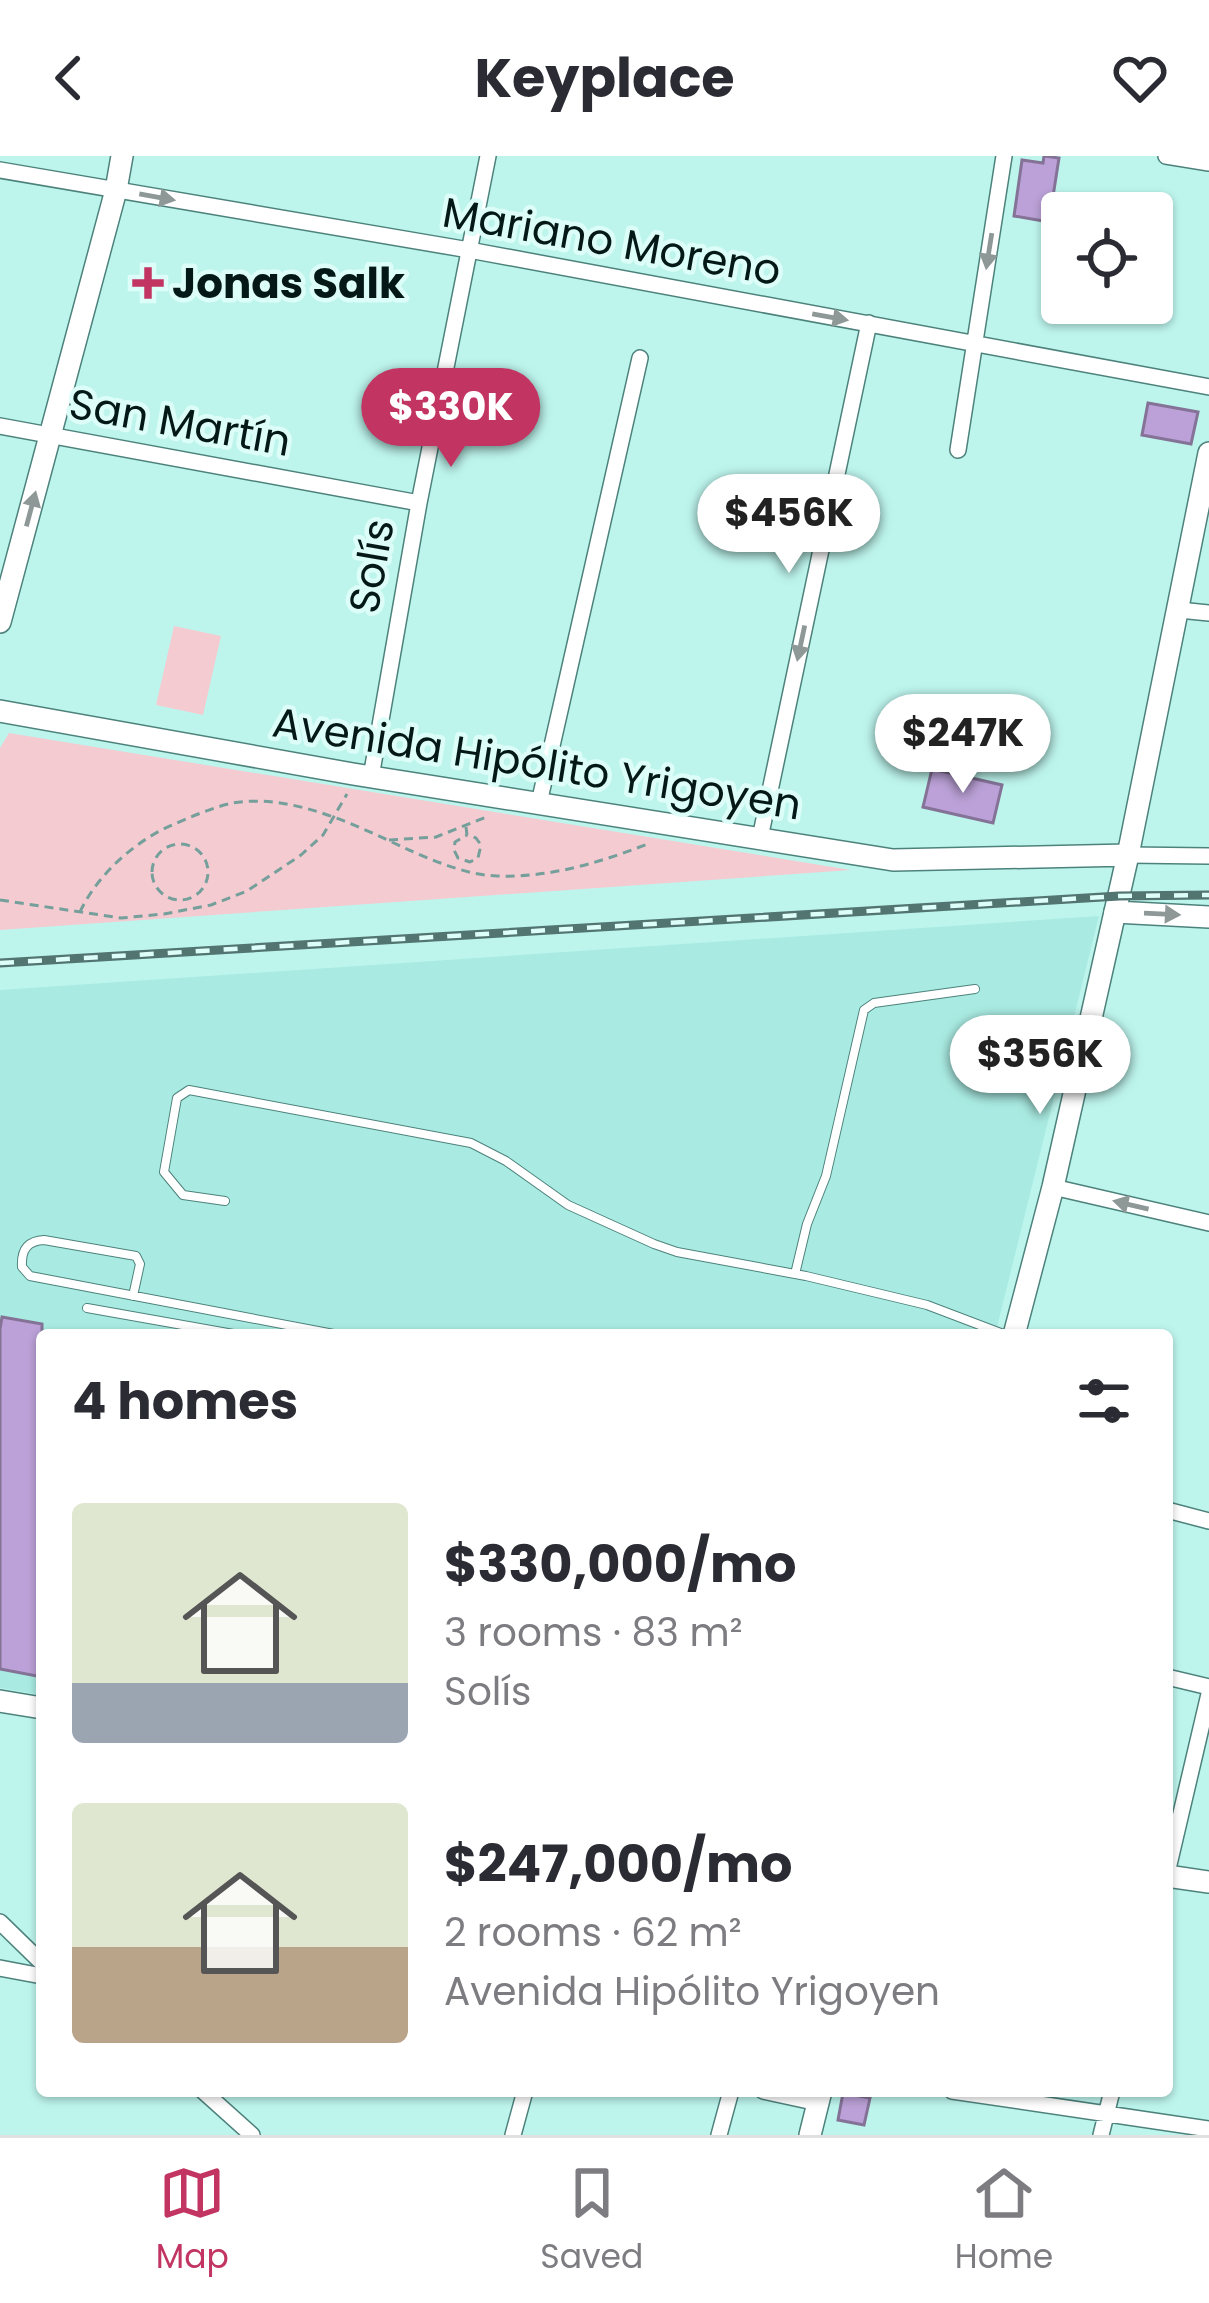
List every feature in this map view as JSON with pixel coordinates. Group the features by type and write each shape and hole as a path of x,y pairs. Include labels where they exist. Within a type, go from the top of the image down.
{"main road":[{"path":"0,622 122,156"},
{"path":"1012,1329 1053,1187 1128,855 1209,453"},
{"name":"Avenida Hipólito Yrigoyen","path":"0,711 362,776 910,861 1128,855"},
{"path":"1115,912 1209,917"},
{"path":"0,1701 36,1707"},
{"path":"1173,1875 1209,1882"},
{"path":"810,2135 820,2097"}],"street":[{"name":"Solís","path":"362,776 488,156"},
{"path":"958,450 1004,156"},
{"path":"1166,156 1209,163"},
{"name":"Mariano Moreno","path":"0,170 469,250 1209,387"},
{"path":"760,838 869,323"},
{"path":"539,802 640,358"},
{"name":"San Martín","path":"0,426 418,503"},
{"path":"1179,610 1209,613"},
{"name":"Avenida Hipólito Yrigoyen","path":"1128,855 1209,856"},
{"path":"1053,1187 1209,1223"},
{"path":"1173,1512 1209,1521"},
{"path":"1173,1679 1209,1690 1173,1848"},
{"path":"0,1922 36,1958"},
{"path":"0,1968 36,1975"},
{"path":"210,2097 252,2135"},
{"path":"513,2135 523,2097"},
{"path":"719,2135 729,2097"},
{"path":"994,2097 1209,2128"},
{"path":"1101,2135 1110,2097"}],"lane":[{"path":"795,1274 826,1175 864,1010 874,1003 975,989"},
{"path":"225,1201 183,1195 164,1172 177,1098 189,1090 471,1143 506,1161 568,1205 637,1238 677,1252 927,1305 993,1329"},
{"path":"133,1295 140,1264 136,1256 44,1240 24,1248 22,1267 30,1276 309,1329"},
{"path":"87,1308 197,1329"}],"path":[{"path":"0,900 121,918 212,905 277,874 323,835 362,776"},
{"path":"388,840 436,837 491,815 512,798"},
{"path":"80,912 99,883 142,841 234,803 264,802 334,818 464,870 498,876 574,868 654,841"},
{"path":"466,826 467,835"},
{"path":"467,835 479,841 481,850 478,858 465,862 454,850 455,842 467,835"},
{"path":"184,844 205,859 205,885 189,898 165,895 153,880 154,861 168,847 184,844"},
{"path":"464,870 465,862"},
{"path":"189,898 192,908"}],"shaded area":[{"path":"174,626 221,636 203,715 156,705"},
{"path":"9,733 851,870 0,930 0,748"},
{"path":"1099,916 996,1329 36,1329 36,1694 0,1688 0,990"}],"building":[{"path":"1044,156 1059,158 1054,192 1041,192 1041,221 1014,216 1022,160 1043,163"},
{"path":"1148,403 1198,412 1191,444 1142,435"},
{"path":"932,769 1002,785 993,823 923,807"},
{"path":"2,1317 42,1324 42,1329 36,1329 36,1676 0,1669"},
{"path":"842,2097 870,2098 864,2125 838,2120"}],"railway":[{"path":"0,963 1119,896 1209,895"}],"place":[{"name":"Jonas Salk","path":"148,283"}]}
